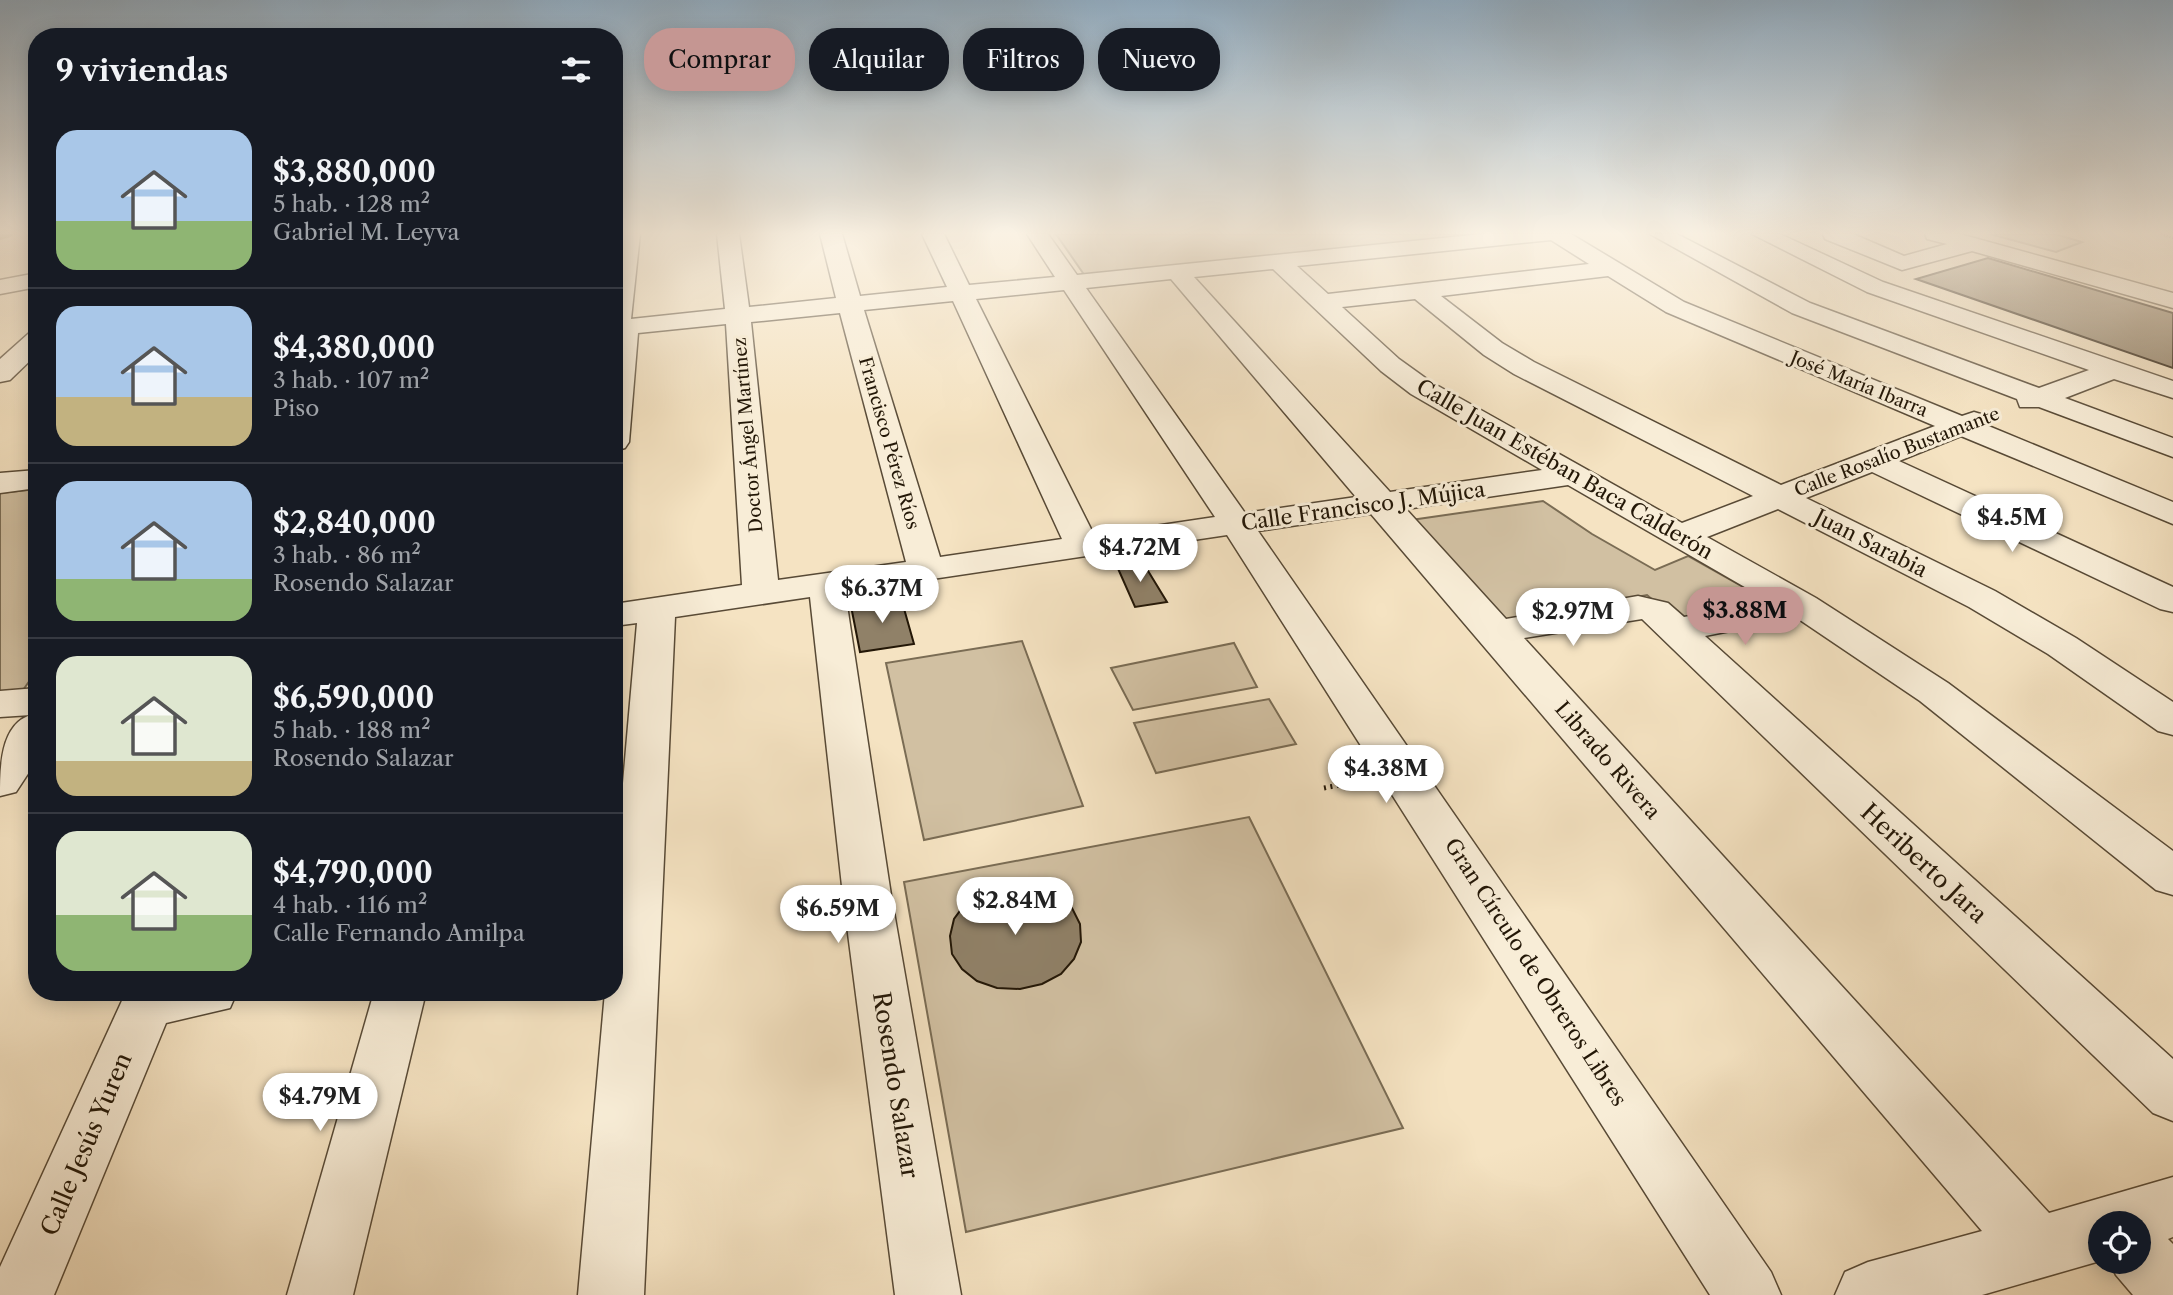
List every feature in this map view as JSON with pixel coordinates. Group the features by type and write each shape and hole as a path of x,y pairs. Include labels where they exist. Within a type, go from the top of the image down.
{"street":[{"name":"Doctor Ángel Martínez","path":"735,294 761,594"},
{"name":"Francisco Pérez Ríos","path":"847,294 926,569"},
{"path":"623,328 966,294"},
{"name":"Gran Círculo de Obreros Libres","path":"1075,294 1237,525 1748,1295"},
{"name":"Librado Rivera","path":"1198,294 2037,1247"},
{"name":"Calle Juan Estéban Baca Calderón","path":"1315,294 1390,365 1421,388 1803,606 1934,692 2173,877"},
{"path":"1323,302 1384,294"},
{"name":"Juan Sarabia","path":"1425,294 1493,349 1524,368 2017,619 2173,721"},
{"name":"José María Ibarra","path":"1654,294 1675,307 2173,514"},
{"path":"1775,294 1801,308 2173,448"},
{"path":"1896,294 2173,390"},
{"path":"2149,294 2173,301"},
{"path":"960,295 1083,547"},
{"path":"0,374 28,348"},
{"name":"Calle Rosalío Bustamante","path":"1682,535 2113,370"},
{"path":"1874,461 2173,601"},
{"name":"Calle Francisco J. Mújica","path":"636,612 1572,475"},
{"path":"0,483 28,480"},
{"name":"Rosendo Salazar","path":"827,584 867,895 928,1295"},
{"path":"1676,630 1803,606"},
{"name":"Heriberto Jara","path":"1496,632 1638,607 1656,611 2173,1095"},
{"path":"623,970 636,612"},
{"path":"0,704 28,702"},
{"path":"0,781 28,740"},
{"name":"Calle Jesús Yuren","path":"21,1295 148,1001"},
{"path":"320,1295 398,1001"},
{"path":"611,1295 622,1001"},
{"path":"2151,1214 2173,1207"},
{"path":"1868,1295 2088,1233"},
{"path":"2151,1267 2173,1291"}],"shaded area":[{"path":"28,490 28,683 21,693 0,691 0,493"},
{"path":"1543,501 1592,534 1655,570 1688,556 1775,605 1679,622 1647,595 1504,622 1411,520"},
{"path":"1022,641 1083,806 924,840 886,663"},
{"path":"1234,643 1257,687 1133,710 1111,668"},
{"path":"1269,699 1296,744 1156,773 1134,723"},
{"path":"1249,817 1403,1128 966,1232 904,882"}],"building":[{"path":"1961,294 2111,294 2173,313 2173,368"},
{"path":"1142,561 1167,602 1135,607 1116,564"},
{"path":"901,598 914,644 860,652 851,606"},
{"path":"1021,884 1041,887 1059,896 1072,908 1080,924 1081,942 1074,959 1061,974 1042,984 1020,989 997,988 977,981 962,969 952,954 950,936 954,919 965,904 981,893 1000,886"}]}
